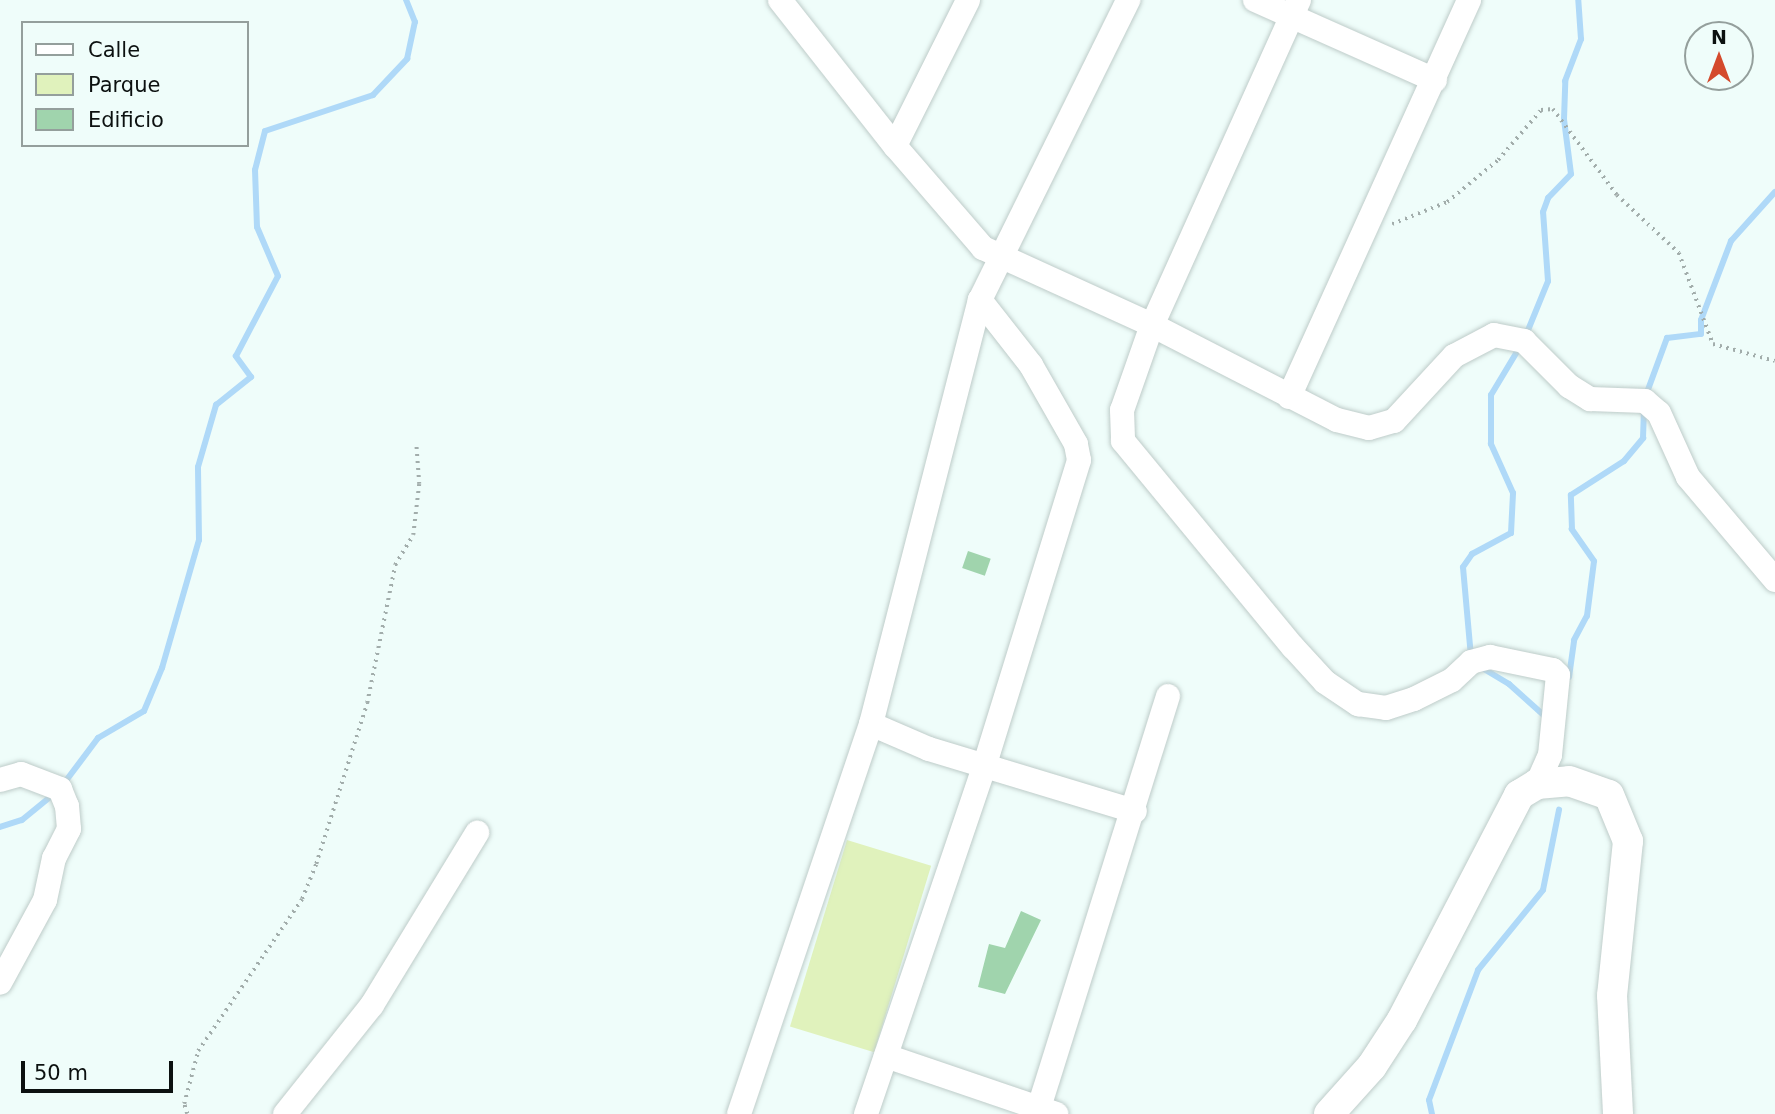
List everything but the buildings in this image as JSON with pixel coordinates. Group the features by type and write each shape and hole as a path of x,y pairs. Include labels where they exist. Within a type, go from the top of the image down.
{"main road":[{"path":"1329,1114 1372,1066 1402,1020 1519,795 1550,782 1609,795 1628,841 1612,995 1618,1114"}],"street":[{"path":"895,146 968,0"},
{"path":"738,1114 871,724 980,300 1004,259 1128,0"},
{"path":"1255,0 1295,9 1435,80"},
{"path":"1289,397 1469,0"},
{"path":"787,3 895,146 983,248 1152,325 1337,420 1369,428 1394,421 1454,356 1494,335 1524,341 1569,386 1590,399 1645,401 1659,412 1688,477 1775,580"},
{"path":"1295,9 1152,325 1122,410 1123,441 1325,682 1358,704 1372,708 1413,699 1452,680 1471,662 1490,657 1553,670 1558,676 1550,782"},
{"path":"866,1114 985,764 1079,460 1076,443 1031,365 980,300"},
{"path":"886,1056 1044,1112 1168,696"},
{"path":"871,724 929,749 1135,811"},
{"path":"0,780 21,774 60,789 69,829 54,858 45,900 0,983"},
{"path":"285,1114 372,1005 477,833"}],"path":[{"path":"1360,236 1447,202 1498,160 1541,110 1553,109 1617,195 1679,253 1713,344 1775,361"},
{"path":"187,1114 184,1104 198,1051 302,899 316,864 367,703 395,565 413,535 419,484 416,443"}],"green space":[{"path":"847,840 931,866 874,1052 790,1026"}],"waterway":[{"path":"62,786 98,738 144,711 162,668 199,540 198,467 216,405 251,377 236,356 278,276 257,227 255,170 265,131 373,95 407,59 415,22 406,0"},
{"path":"1526,335 1548,281 1543,212 1548,198 1571,174 1564,119 1565,81 1581,39 1578,0"},
{"path":"1646,395 1667,338 1701,334 1701,320 1731,241 1775,192"},
{"path":"1471,657 1463,567 1472,554 1511,533 1513,493 1491,444 1491,395 1521,345"},
{"path":"1569,677 1574,640 1587,616 1594,561 1572,529 1571,495 1624,461 1643,438 1644,409"},
{"path":"1479,666 1509,684 1548,719"},
{"path":"0,827 22,820 55,793"},
{"path":"1432,1114 1429,1100 1478,970 1543,890 1559,810"}]}
